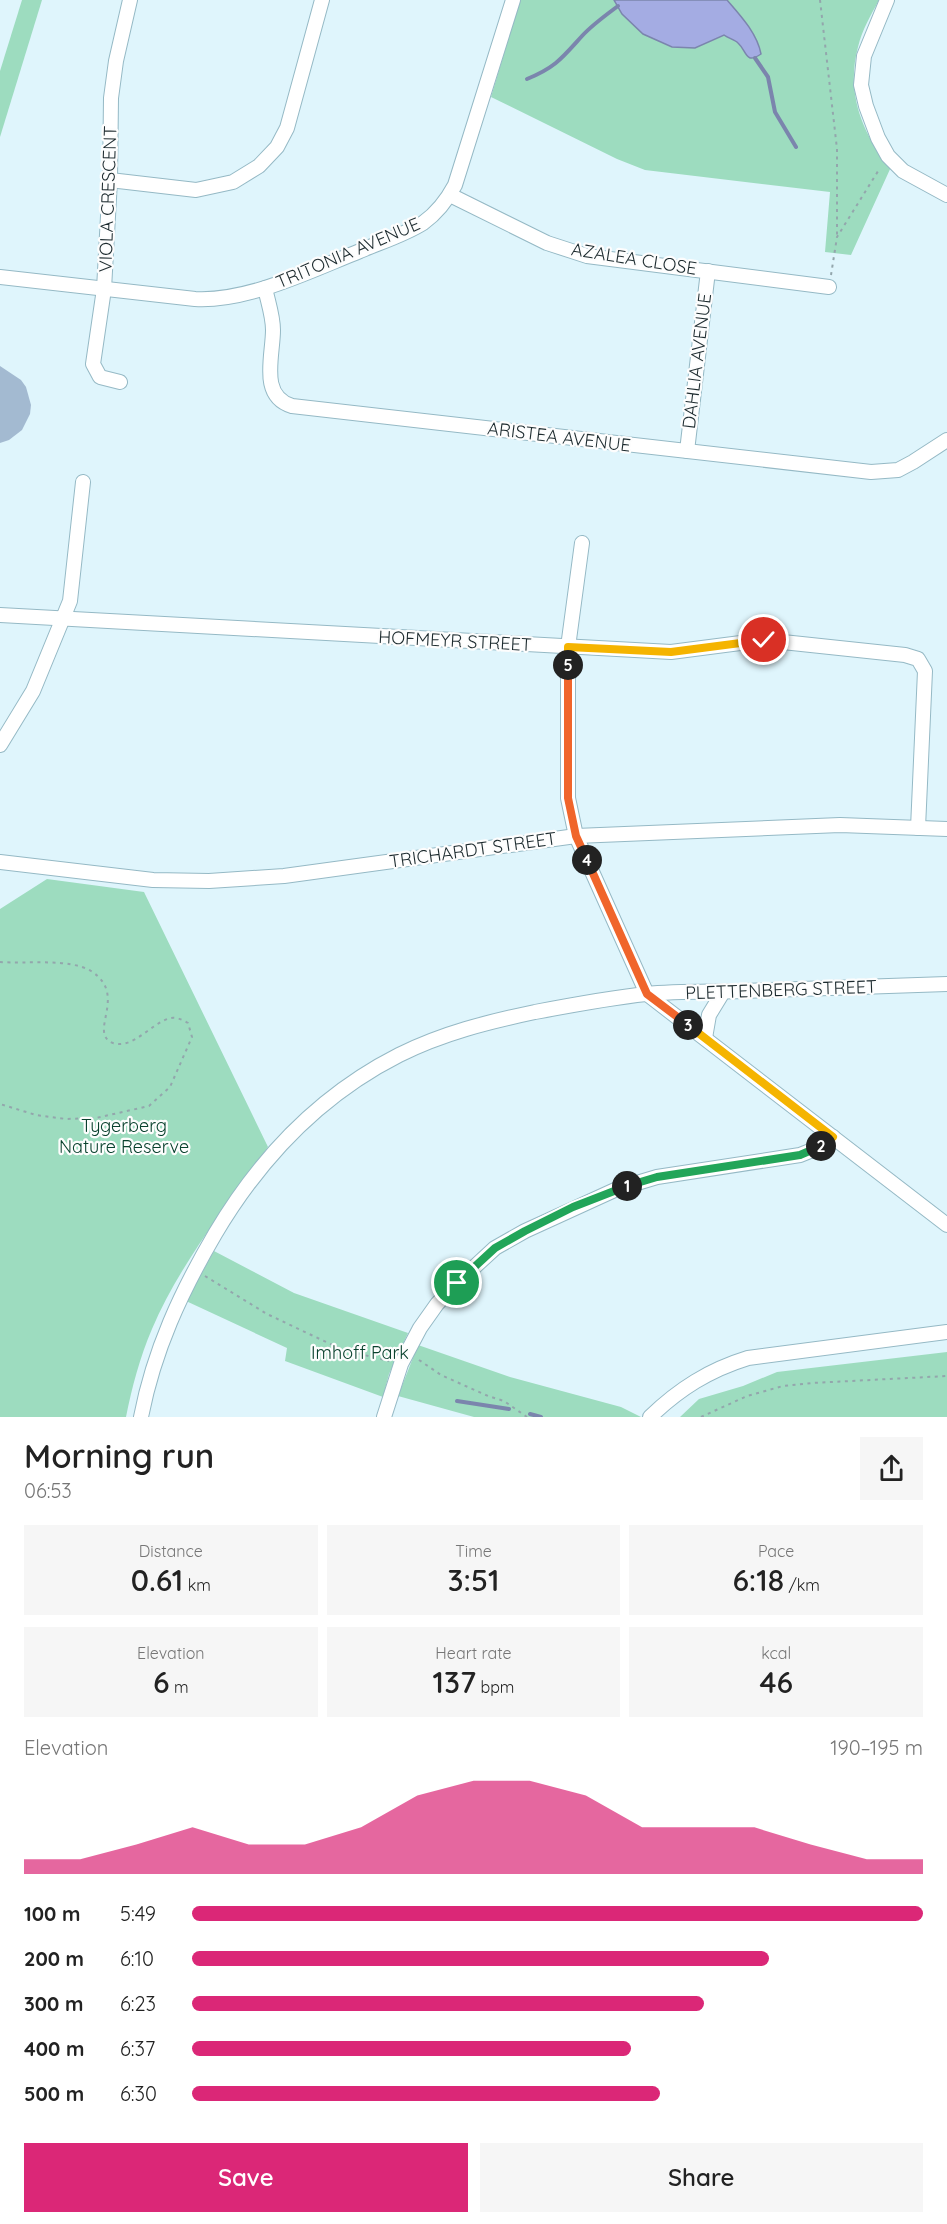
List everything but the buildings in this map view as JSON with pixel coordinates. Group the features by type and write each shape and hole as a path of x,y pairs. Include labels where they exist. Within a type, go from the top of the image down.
{"street":[{"name":"VIOLA CRESCENT","path":"120,382 105,380 94,369 104,289 110,180 111,99 116,61 130,0"},
{"path":"110,180 196,190 233,182 259,166 277,147 287,128 322,0"},
{"name":"TRITONIA AVENUE","path":"0,277 203,299 218,298 265,288 412,229 431,217 450,195 459,175 513,0"},
{"path":"887,0 864,56 861,85 878,138 888,156 903,171 947,195"},
{"name":"AZALEA CLOSE","path":"450,195 547,243 587,256 829,287"},
{"name":"DAHLIA AVENUE","path":"687,451 708,271"},
{"name":"ARISTEA AVENUE","path":"265,288 272,315 273,330 270,383 274,394 288,404 871,472 898,470 947,440"},
{"path":"0,745 33,691 70,601 83,482"},
{"path":"582,543 568,647 568,798 576,836 647,994 947,1225"},
{"name":"HOFMEYR STREET","path":"0,615 671,652 764,640 905,655 918,659 925,671 918,828"},
{"name":"TRICHARDT STREET","path":"0,862 153,880 210,881 284,876 576,836 840,825 947,830"},
{"name":"PLETTENBERG STREET","path":"141,1417 153,1365 166,1329 194,1270 240,1194 267,1159 294,1130 324,1104 375,1068 425,1043 481,1024 563,1007 647,994 947,984"},
{"path":"705,1038 709,1015 723,992"},
{"path":"384,1417 404,1358 420,1328 437,1304 495,1248 525,1231 617,1189 657,1177 800,1155 820,1147 833,1137"},
{"path":"650,1417 669,1399 693,1382 728,1364 748,1358 947,1332"}],"path":[{"path":"820,0 837,149 837,237 829,287"},
{"path":"837,237 888,156"},
{"path":"0,962 46,963 74,966 91,971 106,987 109,995 104,1032 108,1040 115,1043 124,1044 170,1018 179,1018 188,1023 192,1037 170,1087 149,1106 96,1118 66,1119 36,1115 0,1104"},
{"path":"194,1270 267,1314 343,1350 404,1358 504,1401 527,1417"},
{"path":"701,1417 747,1396 783,1386 947,1376"}],"green space":[{"path":"22,0 42,0 0,137 0,71"},
{"path":"520,0 879,0 860,41 855,63 855,96 864,126 880,154 891,167 851,255 825,252 830,192 645,170 617,159 491,97"},
{"name":"Tygerberg Nature Reserve","path":"47,879 144,892 268,1147 205,1235 163,1305 140,1361 126,1417 0,1417 0,909"},
{"name":"Imhoff Park","path":"214,1251 294,1293 408,1333 389,1374 383,1397 285,1361 287,1348 186,1301"},
{"path":"418,1345 510,1377 621,1407 641,1417 474,1417 398,1396"},
{"path":"947,1352 947,1417 680,1417 699,1399 743,1386 777,1372"}],"water":[{"path":"614,0 727,0 752,32 761,54 752,58 747,56 738,43 724,35 695,48 672,47 643,34 622,14"}],"waterway":[{"path":"527,79 558,61 590,28 618,6"},
{"path":"755,58 768,77 775,112 796,147"},
{"path":"457,1401 509,1409"},
{"path":"530,1414 541,1417"}],"route":[{"path":"457,1283 495,1248 573,1207 617,1189 657,1177 800,1155 820,1147 833,1137 647,994 576,836 570,815 568,647 671,652 764,640"}]}
